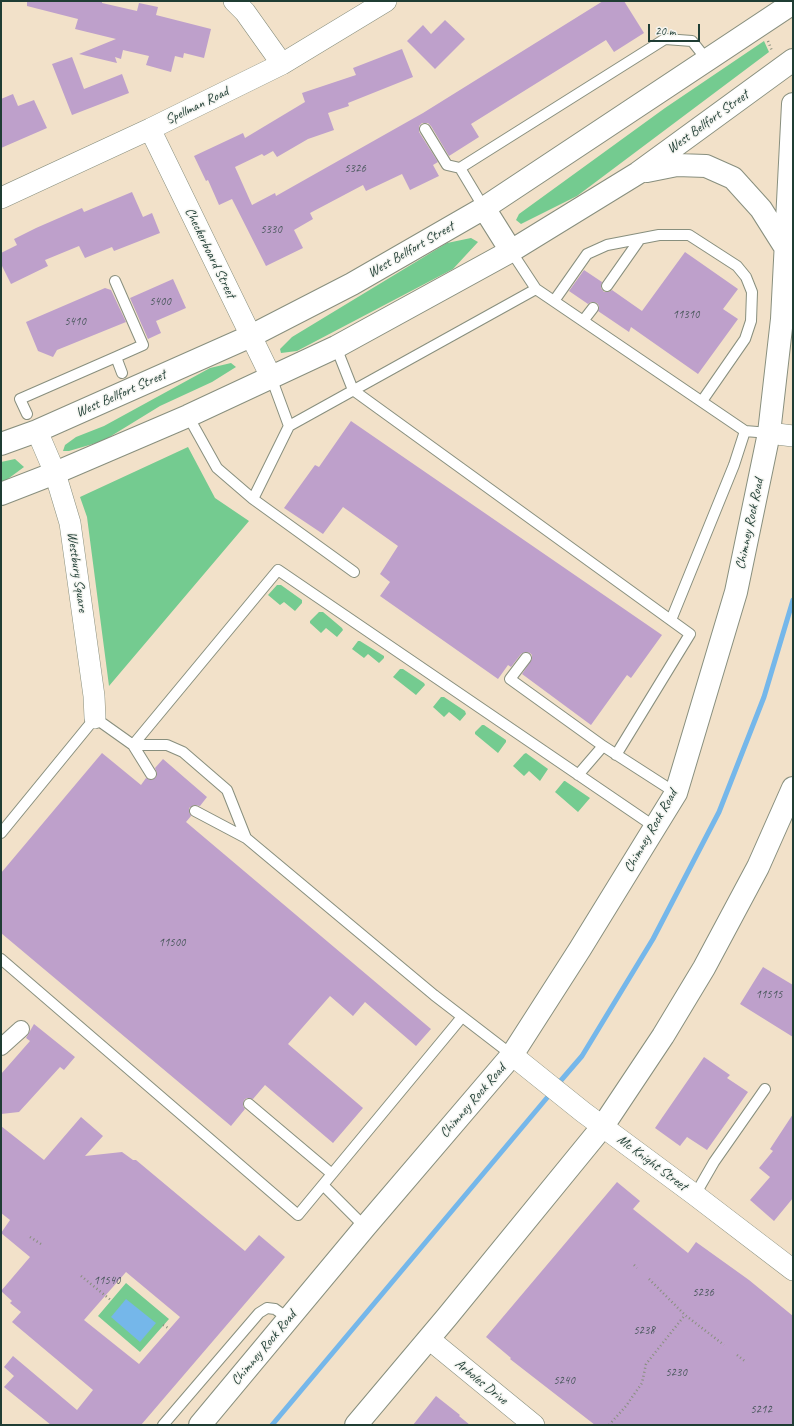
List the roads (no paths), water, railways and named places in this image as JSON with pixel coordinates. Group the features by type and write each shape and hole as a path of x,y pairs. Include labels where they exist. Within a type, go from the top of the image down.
{"main road":[{"name":"West Bellfort Street","path":"1,444 32,422 251,336 352,284 484,208 793,4"},
{"name":"West Bellfort Street","path":"1,494 55,473 188,416 336,347 512,251 638,173 793,60"},
{"name":"Chimney Rock Road","path":"200,1425 365,1227 512,1055 580,949 676,793 736,592 769,433 782,319 793,104"},
{"path":"638,173 677,165 706,166 733,178 761,209 786,247"},
{"path":"484,208 512,251"},
{"path":"356,1425 429,1339 603,1126 663,1036 704,968 758,867 793,788"}],"street":[{"path":"234,1 245,12 282,64"},
{"name":"Spellman Road","path":"1,198 150,129 282,64 386,1"},
{"name":"Checkerboard Street","path":"150,129 271,377"},
{"name":"Westbury Square","path":"32,422 55,473 70,523 94,696 95,718"},
{"path":"769,433 793,436"},
{"name":"Mc Knight Street","path":"512,1055 583,1112 695,1194 793,1270"},
{"name":"Arboles Drive","path":"429,1339 534,1425"}],"lane":[{"path":"425,129 447,165 460,168 665,39 692,41 707,60"},
{"path":"460,168 484,208"},
{"path":"554,301 587,254 607,244 659,235 689,235 736,266 746,277 752,292 751,321 745,339 702,401"},
{"path":"608,286 640,239"},
{"path":"512,251 536,289 745,431 769,433"},
{"path":"32,422 20,399 143,345 115,281"},
{"path":"253,499 289,426 536,289"},
{"path":"583,321 593,308"},
{"path":"336,347 354,390 690,634 616,755"},
{"path":"116,358 122,373"},
{"path":"271,377 289,426"},
{"path":"188,416 217,468 253,499 354,572"},
{"path":"671,620 734,465 745,431"},
{"path":"133,745 278,570 655,827"},
{"path":"526,658 510,679 616,755 676,793"},
{"path":"1,833 95,718 133,745 151,774"},
{"path":"133,745 167,745 183,752 227,790 246,838"},
{"path":"578,775 603,746"},
{"path":"195,811 246,838 434,995 512,1055"},
{"path":"1,959 298,1215 462,1017"},
{"path":"695,1194 714,1162 765,1088"},
{"path":"249,1104 332,1174"},
{"path":"323,1185 365,1227"},
{"path":"163,1425 259,1313 267,1308 275,1310 289,1319"}],"water":[{"path":"126,1299 156,1323 140,1342 111,1317"}],"waterway":[{"path":"557,1085 582,1056 653,939 719,812 764,697 793,600"},
{"path":"272,1425 551,1093"}]}
